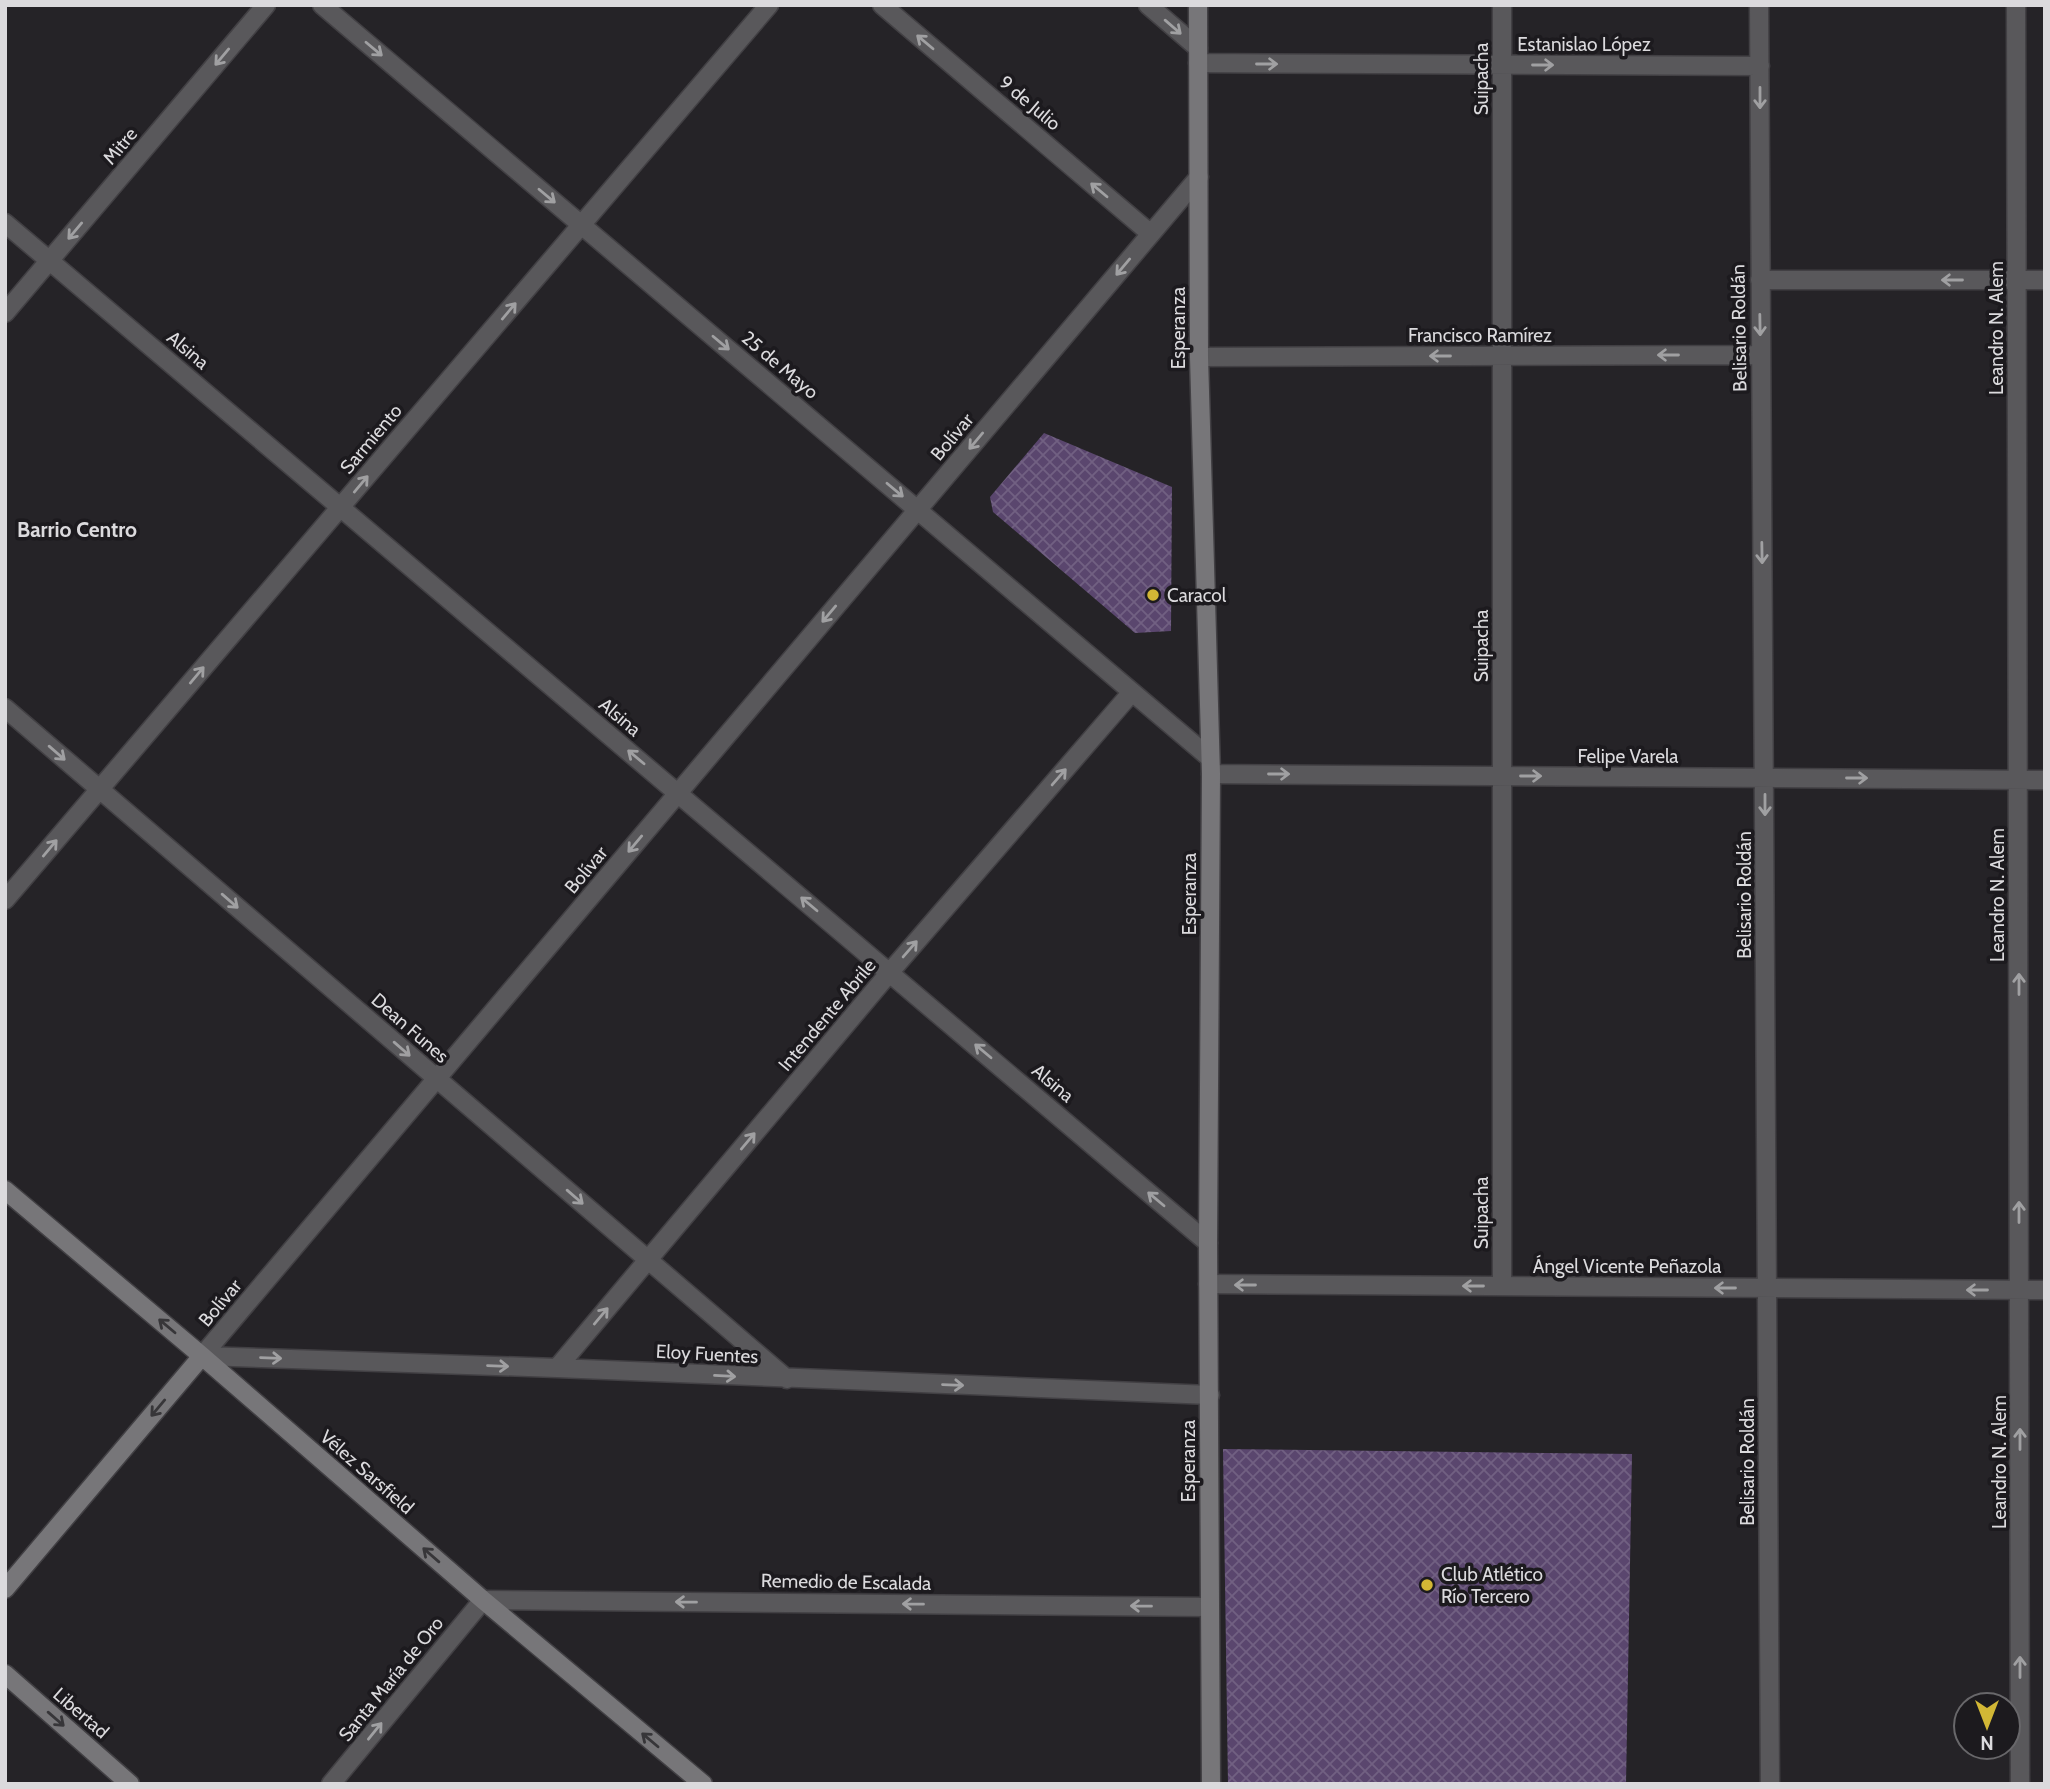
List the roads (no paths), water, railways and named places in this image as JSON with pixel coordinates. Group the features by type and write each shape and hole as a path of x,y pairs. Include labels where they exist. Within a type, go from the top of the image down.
{"main road":[{"name":"Esperanza","path":"1198,5 1199,357 1211,766 1208,1243 1211,1784"},
{"name":"Vélez Sarsfield","path":"5,1191 202,1356 483,1600 703,1784"},
{"name":"Bolívar","path":"5,1590 202,1356"},
{"name":"Libertad","path":"5,1674 130,1784"}],"street":[{"name":"Mitre","path":"5,313 266,5"},
{"name":"25 de Mayo","path":"322,5 1132,692 1211,766"},
{"name":"Sarmiento","path":"5,900 769,5"},
{"name":"9 de Julio","path":"882,5 1151,234"},
{"path":"1148,5 1198,56"},
{"name":"Suipacha","path":"1502,5 1502,1286"},
{"name":"Belisario Roldán","path":"1759,5 1770,1784"},
{"name":"Leandro N. Alem","path":"2016,5 2020,1784"},
{"name":"Estanislao López","path":"1198,56 1502,65 1759,66"},
{"name":"Bolívar","path":"202,1356 1199,177"},
{"name":"Alsina","path":"5,223 1208,1243"},
{"path":"1760,279 2045,280"},
{"name":"Francisco Ramírez","path":"1199,357 1761,355"},
{"name":"Intendente Abrile","path":"557,1368 890,972 1132,692"},
{"name":"Dean Funes","path":"5,708 787,1379"},
{"name":"Felipe Varela","path":"1211,766 1502,776 2045,780"},
{"name":"Ángel Vicente Peñazola","path":"1208,1284 2045,1290"},
{"name":"Eloy Fuentes","path":"202,1356 1209,1395"},
{"name":"Remedio de Escalada","path":"483,1600 1209,1607"},
{"name":"Santa María de Oro","path":"331,1784 483,1600"}],"place":[{"name":"Caracol","path":"1153,595"},
{"name":"Club Atlético Río Tercero","path":"1427,1585"}],"district":[{"name":"Barrio Centro","path":"77,529"}]}
